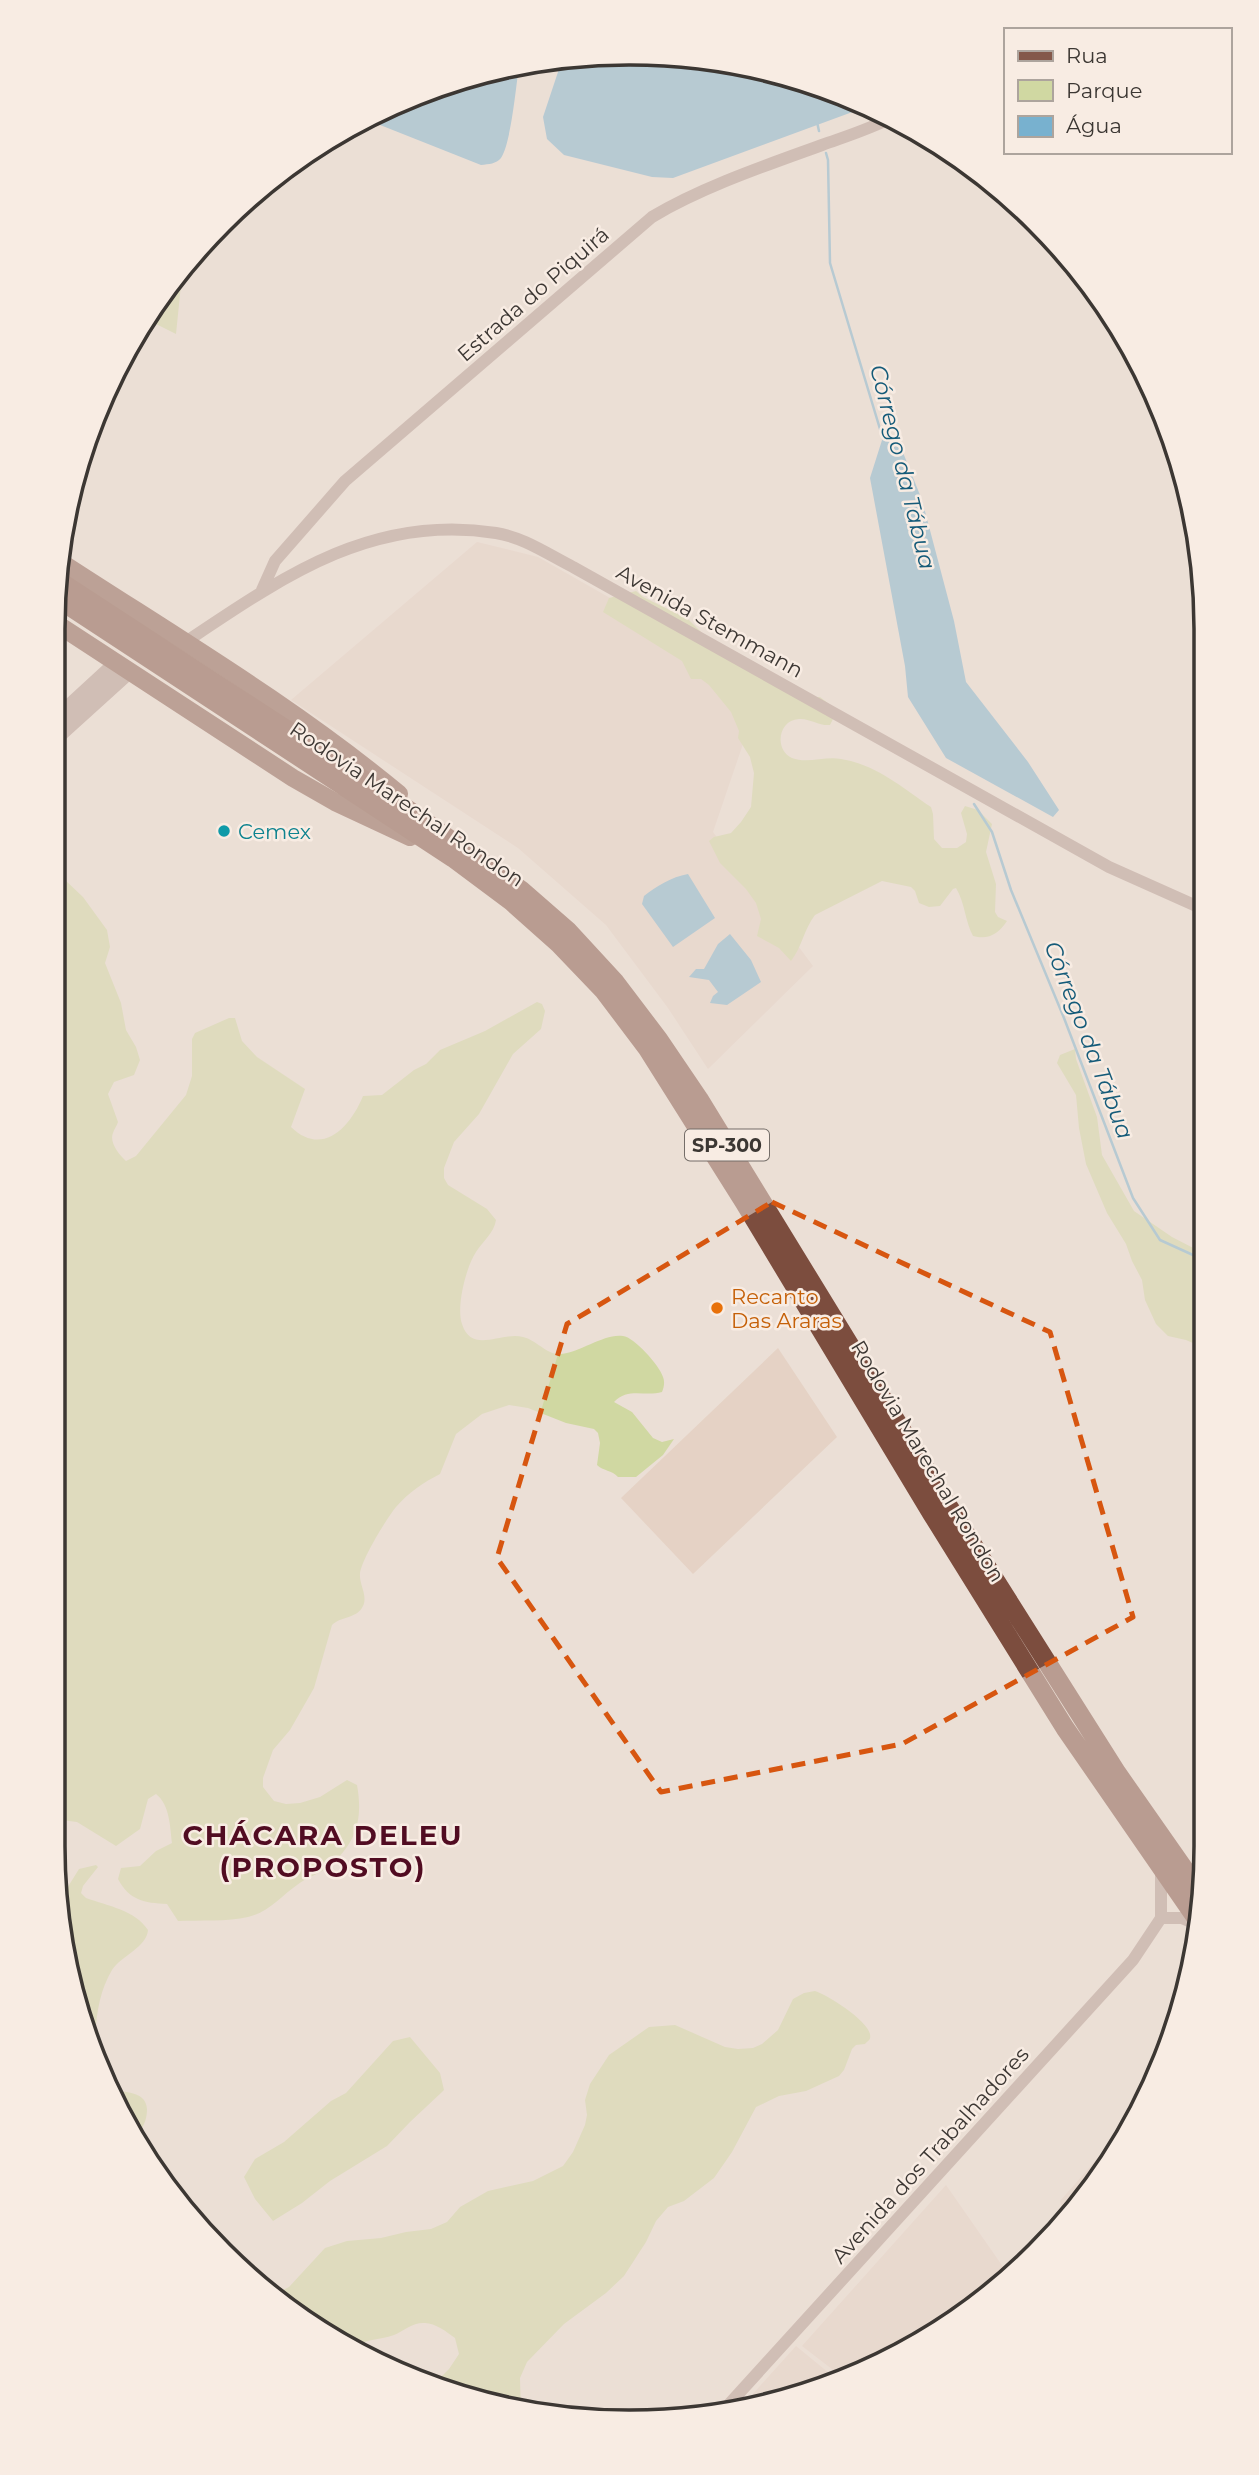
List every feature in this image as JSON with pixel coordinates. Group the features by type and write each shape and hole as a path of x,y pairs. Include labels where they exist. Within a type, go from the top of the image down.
{"highway":[{"name":"Rodovia Marechal Rondon","path":"67,586 393,799 559,944 604,991 647,1048 768,1241 1058,1717 1190,1911"},
{"name":"Rodovia Marechal Rondon","path":"66,603 456,852 521,890 569,931 615,982 659,1040 699,1100 947,1504 1117,1773 1193,1882"}],"main road":[{"path":"69,567 288,709 339,746 456,852"},
{"path":"65,629 293,778 335,802 456,852"}],"street":[{"name":"Estrada do Piquirá","path":"262,590 275,561 345,481 652,217 678,202 880,124"},
{"name":"Avenida Stemmann","path":"184,643 262,590 324,558 370,539 406,532 449,530 514,537 573,567 1108,867 1194,905"},
{"path":"65,712 122,668"},
{"path":"65,728 122,668"},
{"path":"1161,1869 1161,1919 1189,1920"},
{"name":"Avenida dos Trabalhadores","path":"733,2400 1133,1961 1161,1919"}],"highlighted area":[{"path":"772,1202 1050,1332 1133,1617 902,1744 661,1792 497,1558 567,1324"}],"shaded area":[{"path":"477,542 538,557 763,685 713,832 813,966 708,1069 668,1008 606,925 518,848 291,700"},
{"path":"778,1348 837,1437 693,1574 621,1498"},
{"path":"1105,2150 1062,2208 1060,2201"},
{"path":"946,2185 1004,2268 973,2294 912,2335 846,2367 835,2371 802,2346"},
{"path":"796,2346 829,2373 790,2387 786,2384 789,2387 750,2397"}],"green space":[{"path":"181,286 176,334 155,324"},
{"path":"636,591 688,619 712,643 807,698 820,697 829,704 833,719 830,725 799,719 787,724 781,742 786,754 792,758 841,759 865,766 888,778 931,807 934,839 942,848 957,848 966,842 967,834 961,813 965,806 978,810 992,824 986,852 996,884 995,912 998,917 1007,921 1000,929 993,935 973,936 956,888 940,906 929,907 919,903 911,887 882,881 815,915 791,961 779,948 757,936 761,919 756,903 720,863 709,841 731,833 751,807 754,773 750,757 738,738 739,731 731,712 709,685 701,679 691,679 682,661 603,612 609,598"},
{"path":"65,880 83,897 107,930 110,947 105,963 121,1003 126,1030 140,1060 134,1075 114,1082 108,1094 118,1122 112,1140 126,1161 136,1156 186,1095 192,1076 192,1039 195,1033 229,1018 235,1018 242,1041 257,1057 305,1089 291,1127 302,1136 324,1139 343,1128 363,1096 382,1095 426,1064 440,1050 485,1031 537,1002 542,1004 545,1011 541,1029 513,1054 479,1114 454,1142 444,1168 444,1178 448,1185 487,1209 496,1220 469,1267 461,1298 462,1324 473,1338 488,1340 523,1337 556,1354 569,1353 609,1337 628,1338 657,1366 664,1386 662,1392 625,1395 614,1402 632,1412 653,1438 662,1442 674,1439 663,1455 636,1477 618,1477 597,1465 600,1443 598,1433 594,1429 566,1423 528,1408 509,1405 482,1414 456,1434 440,1474 416,1488 396,1507 375,1539 361,1568 363,1606 357,1613 332,1625 314,1688 290,1730 273,1750 263,1778 263,1787 274,1801 286,1804 320,1797 347,1780 357,1785 358,1819 352,1839 325,1869 301,1882 262,1912 240,1919 178,1921 167,1904 151,1903 127,1892 118,1879 121,1868 140,1866 156,1851 172,1843 167,1810 156,1794 148,1799 140,1829 116,1846 77,1822 65,1820"},
{"path":"1075,1049 1076,1059 1097,1117 1102,1155 1134,1211 1194,1248 1194,1344 1168,1336 1156,1324 1145,1300 1142,1280 1126,1244 1107,1213 1086,1164 1076,1095 1057,1063 1060,1055"},
{"path":"96,1865 98,1867 83,1886 81,1893 86,1898 128,1913 148,1930 139,1946 112,1970 103,1990 96,2031 76,1956 67,1889 79,1869"},
{"path":"815,1991 829,1997 855,2015 867,2028 869,2040 852,2049 839,2076 806,2091 779,2096 756,2107 732,2152 714,2178 684,2201 668,2207 656,2221 624,2276 564,2324 527,2362 520,2378 521,2399 441,2377 459,2354 455,2338 437,2326 429,2323 416,2324 394,2335 362,2343 282,2291 289,2287 325,2248 347,2241 431,2229 447,2222 460,2207 488,2191 533,2181 563,2166 573,2152 585,2125 585,2100 590,2084 609,2055 649,2027 675,2025 725,2047 753,2048 778,2030 793,1999"},
{"path":"410,2037 440,2073 444,2090 387,2146 273,2221 255,2199 244,2177 255,2159 284,2142 331,2101 346,2093 393,2041"},
{"path":"121,2091 140,2096 146,2103 147,2115 141,2129"}],"water":[{"path":"630,65 666,66 740,76 776,84 854,112 673,178 652,177 564,155 547,139 543,117 559,70"},
{"path":"518,76 505,151 495,163 481,165 378,124 448,95"},
{"path":"883,437 902,450 922,500 954,621 966,682 1028,762 1059,810 1053,817 946,758 908,697 905,666 870,478"},
{"path":"688,874 715,918 673,947 642,904 644,896 654,889"},
{"path":"730,934 751,960 761,982 727,1005 710,1003 718,992 709,980 689,977 696,969 704,969 718,944"}],"waterway":[{"name":"Córrego da Tábua","path":"817,122 819,131"},
{"name":"Córrego da Tábua","path":"826,153 830,263 883,439"},
{"name":"Córrego da Tábua","path":"974,804 992,832 1011,890 1064,1018 1133,1198 1160,1240 1194,1255"}],"place":[{"name":"Cemex","path":"224,831"},
{"name":"Recanto Das Araras","path":"717,1308"}],"district":[{"name":"CHÁCARA DELEU (PROPOSTO)","path":"323,1851"}]}
